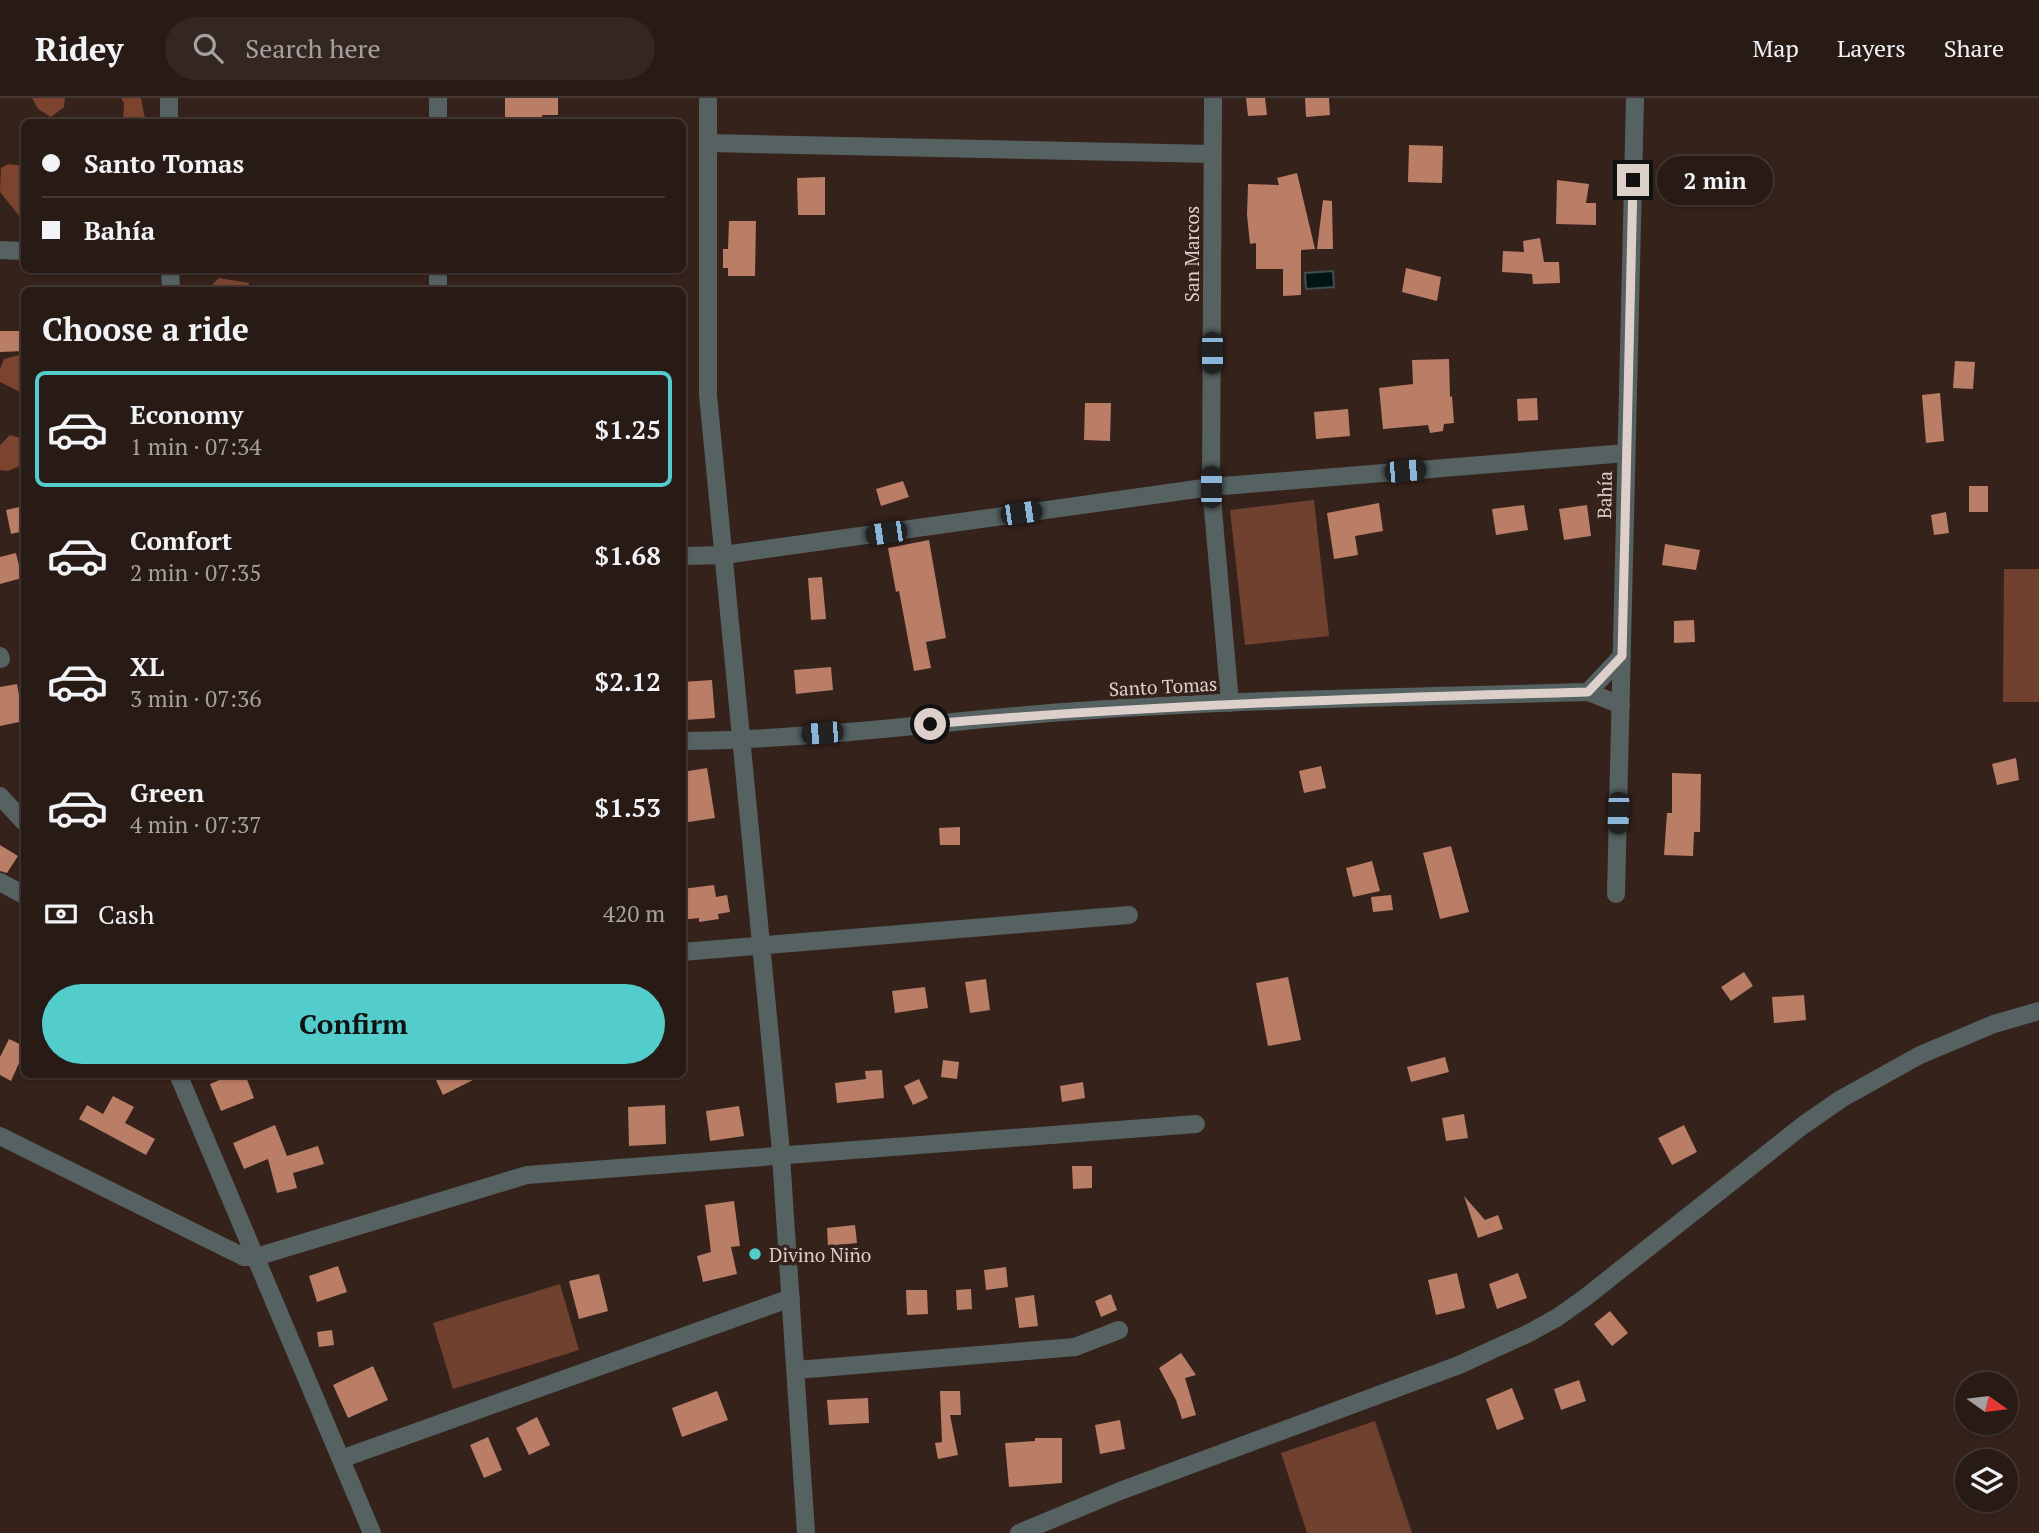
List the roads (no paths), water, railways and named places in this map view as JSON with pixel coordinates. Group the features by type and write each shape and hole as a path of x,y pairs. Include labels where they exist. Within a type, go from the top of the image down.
{"street":[{"path":"169,98 169,119"},
{"path":"438,98 438,119"},
{"path":"708,98 708,395 781,1156 806,1533"},
{"name":"San Marcos","path":"1213,98 1211,487 1230,703"},
{"name":"Bahía","path":"1616,894 1635,98"},
{"path":"708,143 1212,154"},
{"path":"0,250 21,251"},
{"path":"686,556 723,555 1211,487 1626,453"},
{"path":"1588,692 1622,656"},
{"name":"Santo Tomas","path":"686,741 742,740 1065,712 1230,703 1588,692 1621,705"},
{"path":"0,796 21,819"},
{"path":"0,882 21,893"},
{"path":"686,952 1129,915"},
{"path":"1019,1533 1120,1491 1420,1381 1527,1334 1586,1297 1802,1126 1841,1099 1920,1055 1994,1024 2039,1011"},
{"path":"180,1078 372,1533"},
{"path":"0,1136 244,1257 256,1257 527,1175 1196,1124"},
{"path":"341,1459 791,1298"},
{"path":"796,1370 1075,1347 1119,1330"}],"place":[{"name":"Divino Niño","path":"755,1254"}]}
